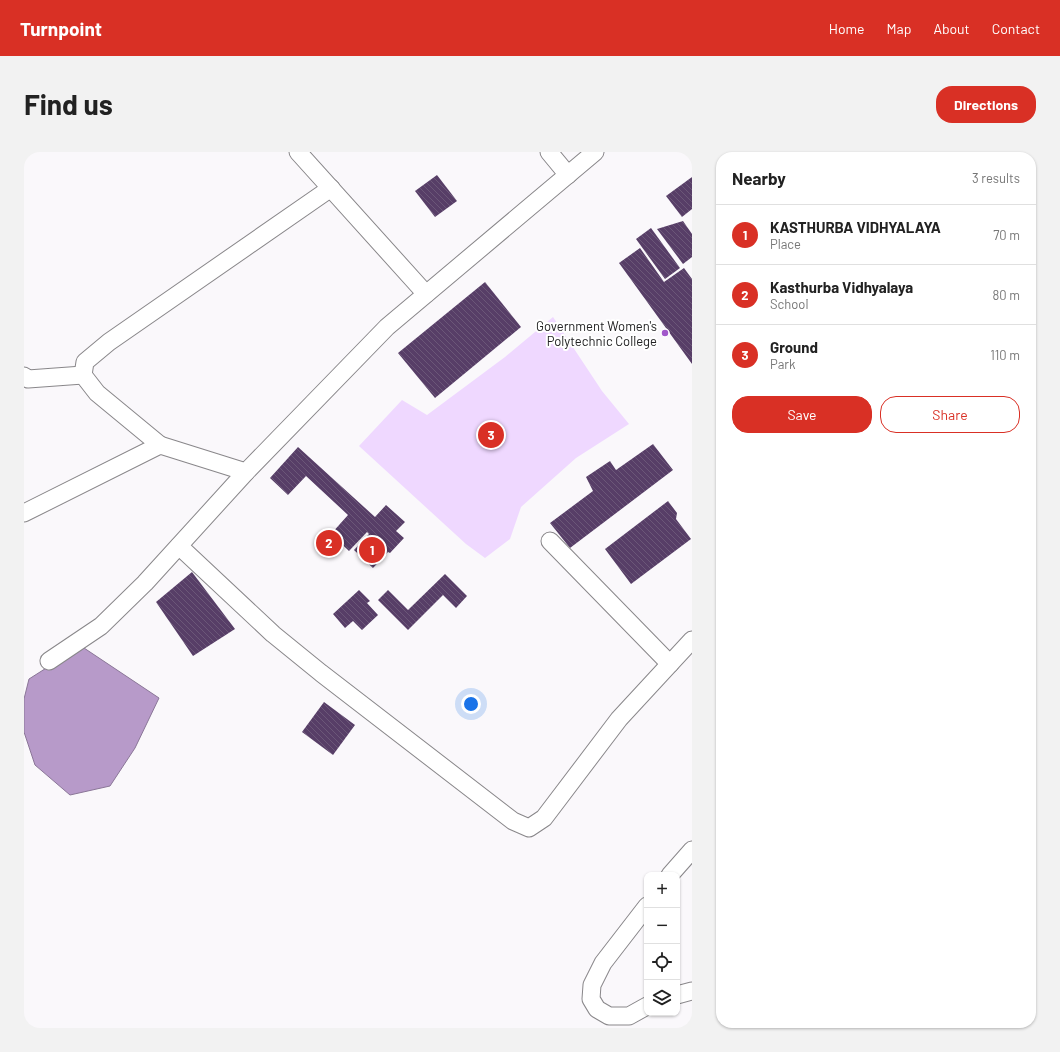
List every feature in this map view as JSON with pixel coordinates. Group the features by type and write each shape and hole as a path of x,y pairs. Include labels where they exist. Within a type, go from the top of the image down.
{"street":[{"path":"298,152 426,294"},
{"path":"549,152 568,175"},
{"path":"49,661 101,626 145,583 246,472 388,327 595,152"},
{"path":"246,472 160,445 97,394 83,376 85,362 109,342 331,188"},
{"path":"24,376 28,379 83,376"},
{"path":"24,513 160,445"},
{"path":"550,541 670,664"},
{"path":"179,546 273,634 315,668 513,821 529,828 544,818 619,720 691,643"},
{"path":"673,872 692,850"},
{"path":"644,1008 629,1016 609,1016 597,1009 591,999 592,985 603,963 645,908"},
{"path":"680,994 692,991"}],"shaded area":[{"path":"553,317 602,391 629,424 576,458 521,507 510,539 485,558 466,544 359,446 402,400 427,415 505,357"},
{"path":"81,646 159,698 135,748 110,786 70,795 35,765 24,732 24,699 29,679"}],"building":[{"path":"437,175 457,201 435,217 415,191"},
{"path":"692,177 692,209 682,217 666,196"},
{"path":"683,221 692,234 692,257 683,264 657,229"},
{"path":"651,228 680,268 665,279 636,239"},
{"path":"640,248 664,282 684,268 692,279 692,364 619,263"},
{"path":"485,282 521,327 435,398 398,353"},
{"path":"653,444 673,470 570,548 550,523 593,491 586,477 610,461 616,470"},
{"path":"298,447 375,517 386,505 405,522 396,531 404,538 373,568 354,550 369,534 367,532 349,551 331,534 348,515 306,476 288,495 270,478"},
{"path":"668,501 677,513 676,519 691,539 631,584 605,549"},
{"path":"192,572 235,629 193,656 156,602"},
{"path":"445,574 467,596 456,608 443,595 408,630 378,600 388,590 408,610"},
{"path":"359,590 370,601 367,603 378,615 362,630 353,621 345,628 333,614"},
{"path":"324,702 355,725 333,755 302,732"}],"place":[{"name":"Government Women's Polytechnic College","path":"665,333"},
{"name":"Ground","path":"491,435"},
{"name":"Kasthurba Vidhyalaya","path":"329,543"},
{"name":"KASTHURBA VIDHYALAYA","path":"372,550"}]}
